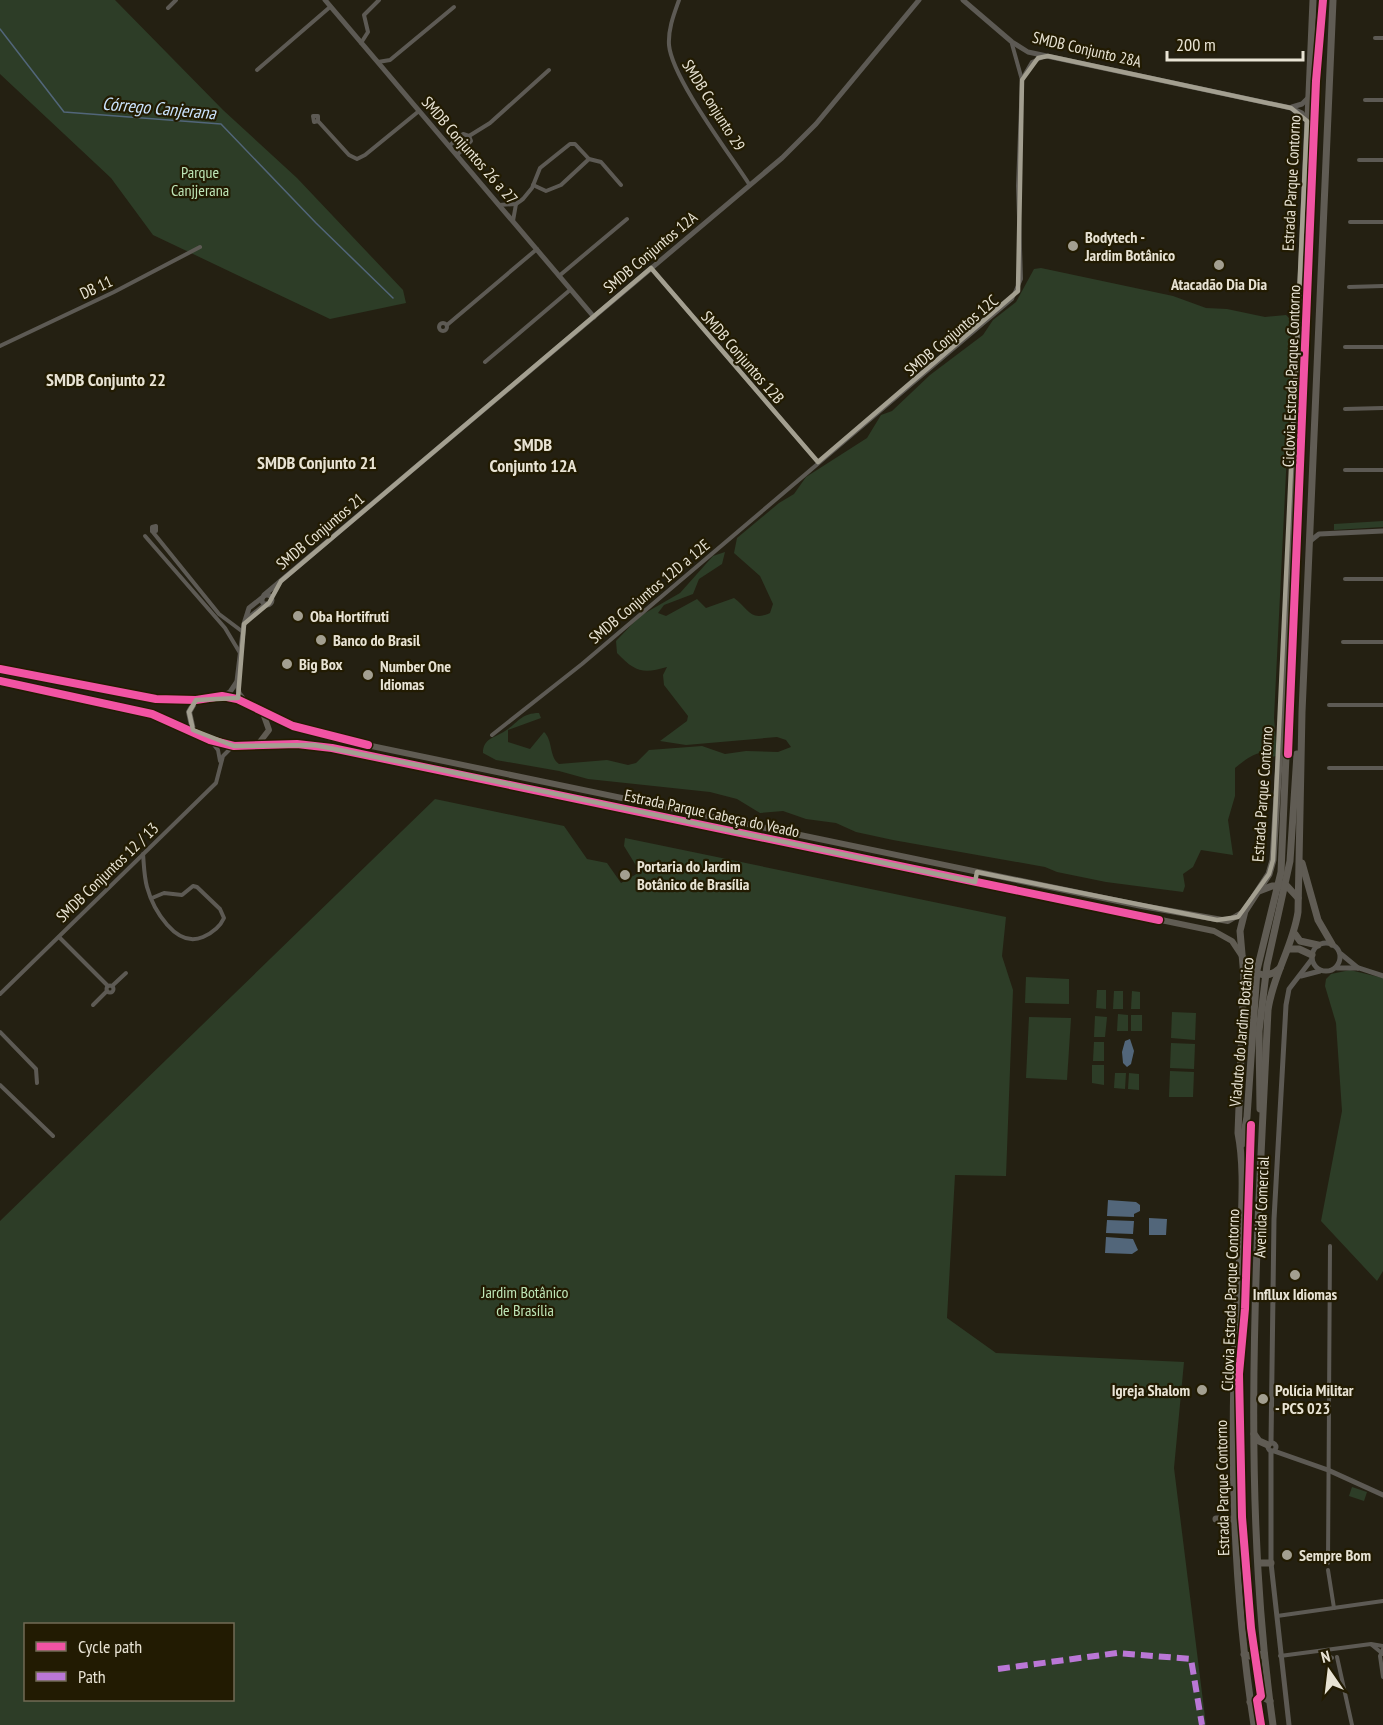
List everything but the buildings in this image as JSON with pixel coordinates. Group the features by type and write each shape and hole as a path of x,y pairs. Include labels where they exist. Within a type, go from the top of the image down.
{"highway":[{"name":"Estrada Parque Contorno","path":"1254,1725 1244,1654 1235,1519 1234,1375 1242,1205 1241,1149 1238,1134 1244,997 1240,931 1245,911 1269,874 1273,860 1313,0"},
{"name":"Estrada Parque Contorno","path":"1273,1725 1264,1653 1254,1434 1263,1132 1270,995 1295,934 1298,898 1309,542 1333,0"},
{"name":"Viaduto do Jardim Botânico","path":"1263,1132 1259,1097 1259,1031 1267,965 1290,861 1303,696"},
{"name":"Viaduto do Jardim Botânico","path":"1241,1149 1247,1117 1255,985 1260,955 1280,880 1285,795 1282,703"},
{"path":"1299,846 1318,920 1332,944"},
{"path":"1259,891 1272,886 1291,889 1298,898"},
{"path":"1295,934 1300,942 1318,945"},
{"path":"1290,949 1299,949 1312,957"},
{"path":"1243,957 1253,972 1265,975 1273,974 1284,964"},
{"path":"1254,1434 1259,1441 1271,1447"},
{"path":"1255,1452 1271,1447"},
{"path":"1216,1519 1235,1519"},
{"path":"1259,1563 1271,1563"},
{"path":"1244,1654 1256,1658 1264,1653"},
{"path":"1251,1702 1261,1696 1270,1701"}],"main road":[{"path":"0,669 138,697 196,700 222,696 247,703 263,713 269,730 259,743 234,746 210,740 194,730 128,707 0,681"},
{"path":"194,730 189,712 196,700"},
{"name":"Estrada Parque Cabeça do Veado","path":"263,713 292,726 328,736 977,872 1217,920 1228,921 1245,911"},
{"name":"Estrada Parque Cabeça do Veado","path":"259,743 314,745 387,759 1214,931 1232,941 1243,957"},
{"path":"975,882 977,872"},
{"path":"986,884 987,874"}],"street":[{"path":"168,8 176,0"},
{"name":"SMDB Conjuntos 26 a 27","path":"325,0 594,317"},
{"path":"361,43 368,32 364,15 379,0"},
{"name":"SMDB Conjunto 29","path":"679,0 670,26 669,42 675,67 749,184"},
{"name":"SMDB Conjuntos 12A","path":"432,454 804,137 919,0"},
{"name":"SMDB Conjunto 28A","path":"963,0 1012,42 1028,52 1291,108"},
{"path":"257,70 330,7"},
{"path":"377,62 390,60 454,7"},
{"path":"1375,38 1383,38"},
{"name":"SMDB Conjuntos 12C","path":"818,462 993,316 1018,291 1022,279 1018,186 1022,80 1012,42"},
{"path":"1022,80 1032,62 1048,56"},
{"path":"387,72 390,60"},
{"path":"469,136 490,123 549,70"},
{"path":"1291,108 1302,104 1309,97"},
{"path":"1365,100 1383,100"},
{"path":"1291,108 1302,113 1307,121"},
{"path":"318,122 349,155 357,159 419,111"},
{"path":"449,146 463,134 469,136"},
{"path":"457,155 471,141 469,136"},
{"path":"499,205 516,204 528,194 540,168 568,144 575,144 589,159 601,162 621,185"},
{"path":"533,185 546,191 555,189 589,159"},
{"path":"1359,160 1383,160"},
{"path":"513,221 516,204"},
{"path":"559,276 627,219"},
{"path":"1350,222 1383,222"},
{"name":"DB 11","path":"0,346 114,292 200,247"},
{"path":"447,325 537,249"},
{"name":"SMDB Conjuntos 12B","path":"651,268 818,462"},
{"path":"1349,286 1383,286"},
{"path":"486,362 570,290"},
{"path":"1345,347 1383,347"},
{"path":"1346,409 1383,408"},
{"name":"SMDB Conjuntos 21","path":"244,624 249,608 432,454"},
{"name":"SMDB Conjuntos 12D a 12E","path":"492,735 582,664 818,462"},
{"path":"1345,470 1383,470"},
{"path":"157,537 157,528 152,526 152,531 219,614 243,632"},
{"path":"1310,529 1319,534 1383,531"},
{"path":"1309,542 1319,534"},
{"path":"145,536 225,628 240,654"},
{"path":"1346,579 1383,579"},
{"name":"SMDB Conjuntos 21","path":"266,604 271,602 280,581"},
{"path":"247,703 239,693 237,681 244,624 250,614 266,604 264,596 271,598"},
{"path":"1344,642 1383,642"},
{"path":"222,696 233,690 237,681"},
{"path":"1329,705 1383,705"},
{"path":"210,740 218,750 220,762"},
{"name":"SMDB Conjuntos 12 / 13","path":"0,994 216,783 220,762 225,752 234,746"},
{"path":"1329,768 1383,768"},
{"path":"143,854 146,885 152,898 171,928 185,940 207,935 221,924 224,918 220,909 197,887 193,886 182,895 165,893 152,898"},
{"path":"59,937 109,988"},
{"path":"1320,971 1312,957 1318,945 1332,944 1359,968 1383,976"},
{"path":"1336,969 1341,954"},
{"name":"Avenida Comercial","path":"1289,1725 1271,1563 1271,1309 1286,1005 1289,989 1312,957"},
{"path":"1299,976 1320,971 1359,968"},
{"path":"93,1005 126,972"},
{"path":"0,1032 36,1070 37,1083"},
{"path":"0,1085 53,1136"},
{"path":"1328,1563 1330,1246"},
{"path":"1271,1447 1383,1495"},
{"path":"1328,1570 1334,1608"},
{"path":"1276,1616 1383,1601"},
{"path":"1280,1656 1322,1651 1336,1656 1371,1644 1382,1650 1383,1674"},
{"path":"1322,1651 1336,1656"},
{"path":"1336,1656 1352,1725"}],"highlighted area":[{"path":"1048,56 1291,108 1307,121 1273,860 1269,874 1238,917 1217,920 977,872 975,882 314,745 234,746 193,730 189,712 196,700 238,698 244,624 269,603 281,581 651,268 818,462 1018,291 1022,80 1038,58"}],"green space":[{"name":"Parque Canjjerana","path":"0,0 115,0 223,110 297,178 403,290 406,303 330,319 153,235 111,178 0,74"},
{"path":"1041,268 1173,296 1206,308 1227,309 1265,317 1286,315 1290,319 1292,350 1274,718 1277,756 1271,757 1263,752 1248,758 1235,768 1235,796 1228,820 1233,855 1201,850 1193,867 1183,874 1185,886 1183,892 1106,882 1057,872 1045,867 856,832 836,823 806,819 783,811 760,813 737,799 710,792 588,779 559,771 496,760 483,753 485,744 490,739 533,713 539,713 541,718 508,730 508,742 530,749 544,732 559,764 607,760 628,765 636,763 649,750 702,746 725,754 746,751 778,752 791,747 786,740 777,737 686,745 660,741 687,721 688,716 664,685 663,675 667,667 645,671 634,668 617,653 616,641 640,616 680,593 713,556 725,552 722,564 699,579 693,594 664,605 658,613 666,616 697,599 706,608 734,598 754,615 770,613 773,604 760,576 734,553 737,538 779,503 794,494 806,477 867,438 881,415 892,411 930,375 983,335 993,320 1016,302 1034,269"},
{"path":"1383,521 1383,527 1334,530 1334,524"},
{"name":"Jardim Botânico de Brasília","path":"435,799 564,826 587,859 607,863 621,883 640,872 624,846 625,838 1006,917 1002,956 1013,990 1006,1176 955,1175 947,1318 996,1353 1184,1362 1174,1468 1206,1725 0,1725 0,1221"},
{"path":"1350,970 1383,978 1383,1271 1377,1281 1321,1221 1342,1111 1336,1023 1325,986 1326,979 1331,974"},
{"path":"1026,977 1069,979 1069,1004 1025,1003"},
{"path":"1097,990 1106,990 1106,1009 1096,1008"},
{"path":"1114,991 1123,991 1123,1009 1113,1009"},
{"path":"1132,991 1140,992 1140,1009 1131,1009"},
{"path":"1172,1012 1196,1013 1195,1040 1171,1038"},
{"path":"1118,1014 1128,1015 1128,1031 1117,1031"},
{"path":"1131,1015 1142,1015 1142,1031 1131,1031"},
{"path":"1095,1016 1107,1017 1105,1037 1094,1037"},
{"path":"1029,1017 1071,1018 1067,1080 1026,1078"},
{"path":"1094,1042 1104,1042 1104,1061 1093,1061"},
{"path":"1171,1043 1195,1044 1194,1069 1170,1068"},
{"path":"1092,1065 1104,1065 1104,1085 1092,1083"},
{"path":"1170,1071 1194,1072 1193,1097 1169,1097"},
{"path":"1115,1073 1126,1073 1125,1089 1114,1088"},
{"path":"1129,1073 1139,1074 1139,1090 1128,1089"},
{"path":"1352,1487 1367,1492 1364,1501 1349,1496"}],"water":[{"path":"1130,1039 1134,1051 1131,1064 1127,1067 1123,1063 1122,1052 1125,1041"},
{"path":"1108,1200 1136,1202 1140,1205 1140,1211 1134,1214 1134,1217 1107,1216"},
{"path":"1149,1218 1167,1219 1166,1235 1149,1235"},
{"path":"1107,1220 1134,1221 1133,1234 1106,1233"},
{"path":"1106,1237 1133,1239 1138,1250 1132,1254 1105,1253"}],"waterway":[{"name":"Córrego Canjerana","path":"0,29 64,112 221,124 316,223 393,298"}],"marked path":[{"path":"998,1669 1117,1653 1191,1659 1202,1725"}],"cycle path":[{"name":"Ciclovia Estrada Parque Contorno","path":"1288,754 1316,81 1323,0"},
{"path":"0,669 156,699 196,700 222,696 237,699 293,726 368,745"},
{"path":"0,681 152,714 210,740 234,746 297,744 332,748 1159,920"},
{"name":"Ciclovia Estrada Parque Contorno","path":"1251,1125 1245,1309 1239,1374 1242,1517 1251,1628 1261,1696 1257,1700 1261,1725"}],"place":[{"name":"Bodytech - Jardim Botânico","path":"1073,246"},
{"name":"Atacadão Dia Dia","path":"1219,265"},
{"name":"Oba Hortifruti","path":"298,616"},
{"name":"Banco do Brasil","path":"321,640"},
{"name":"Big Box","path":"287,664"},
{"name":"Number One Idiomas","path":"368,675"},
{"name":"Portaria do Jardim Botânico de Brasília","path":"625,875"},
{"name":"Infllux Idiomas","path":"1295,1275"},
{"name":"Igreja Shalom","path":"1202,1390"},
{"name":"Polícia Militar - PCS 023","path":"1263,1399"},
{"name":"Sempre Bom","path":"1287,1555"}],"district":[{"name":"SMDB Conjunto 22","path":"106,379"},
{"name":"SMDB Conjunto 12A","path":"533,454"},
{"name":"SMDB Conjunto 21","path":"317,462"}]}
